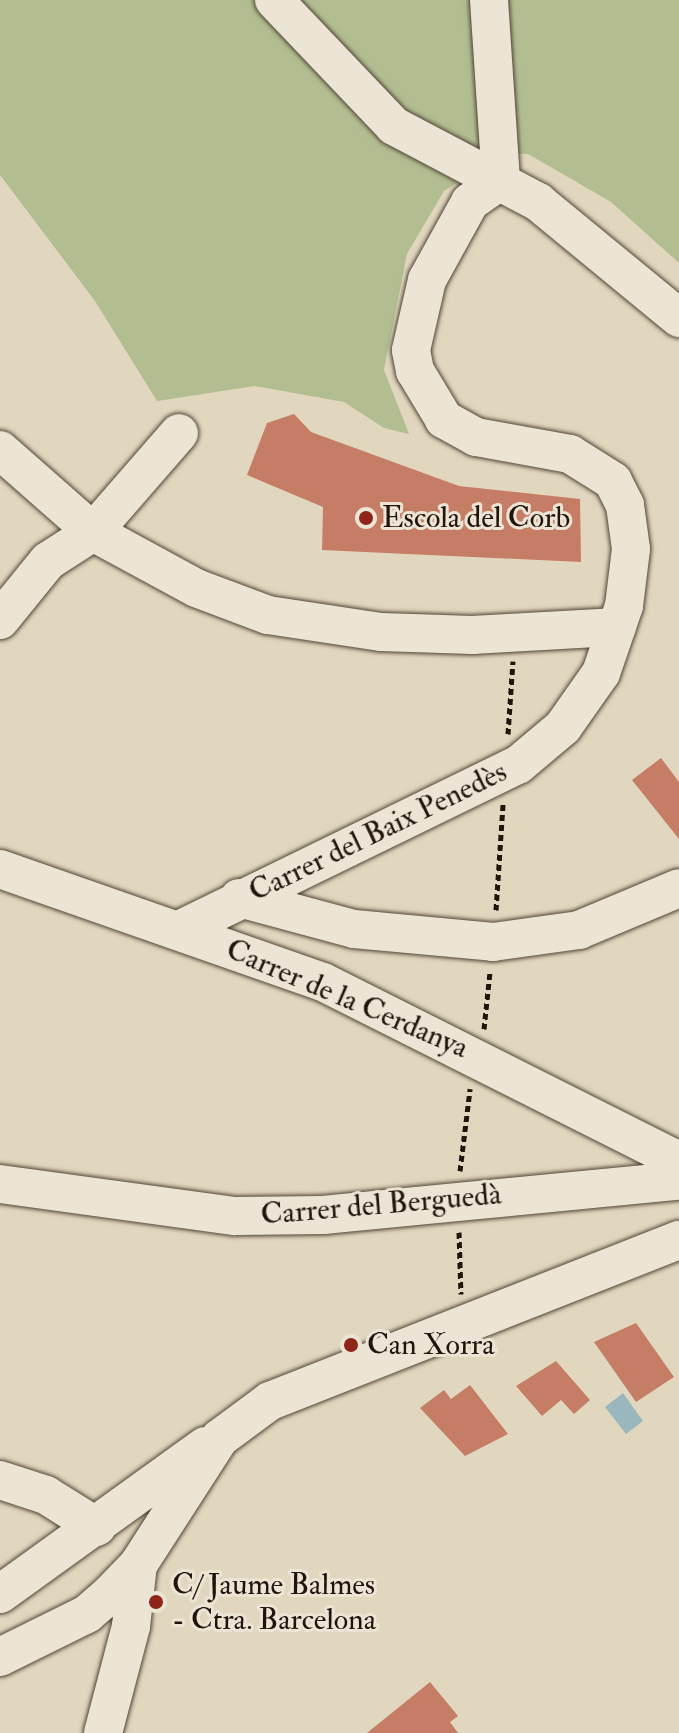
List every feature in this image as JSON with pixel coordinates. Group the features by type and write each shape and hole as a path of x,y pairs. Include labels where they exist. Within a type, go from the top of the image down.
{"street":[{"path":"274,0 394,126 538,202 679,318"},
{"path":"489,0 501,180"},
{"name":"Carrer del Baix Penedès","path":"179,930 239,898 505,773 546,744 586,699 617,627 631,549 625,505 613,481 570,454 476,437 444,419 415,371 411,350 427,280 470,202 501,180"},
{"path":"0,620 48,561 93,532 179,433"},
{"path":"0,450 93,532 196,588 268,615 381,632 515,634 617,627"},
{"name":"Carrer de la Cerdanya","path":"0,869 323,982 481,1056 675,1170"},
{"path":"239,898 354,929 493,942 579,930 679,888"},
{"name":"Carrer del Berguedà","path":"0,1184 235,1216 323,1215 675,1170"},
{"path":"0,1594 97,1527 182,1458 220,1438 304,1384 679,1240"},
{"path":"0,1657 87,1614 138,1565 220,1438"},
{"path":"0,1480 46,1495 97,1527"},
{"path":"103,1733 138,1565"},
{"path":"87,1614 106,1622 122,1646"}],"path":[{"path":"462,1323 458,1200 466,1100 481,1056 493,942 515,634"}],"green space":[{"path":"0,0 679,0 679,263 611,202 528,154 504,153 444,191 407,254 384,370 409,434 384,428 344,402 255,386 157,401 95,301 0,175"}],"water":[{"path":"623,1393 643,1421 626,1434 605,1407"}],"building":[{"path":"294,414 311,432 459,486 580,499 581,562 322,550 323,507 247,475 267,423"},
{"path":"661,758 679,782 679,839 632,780"},
{"path":"636,1323 674,1377 636,1402 594,1342"},
{"path":"556,1361 590,1400 574,1414 561,1400 542,1416 516,1386"},
{"path":"470,1385 508,1434 465,1456 420,1408 444,1390 451,1399"},
{"path":"430,1682 458,1716 450,1722 458,1733 367,1733"}],"place":[{"name":"Escola del Corb","path":"366,518"},
{"name":"Can Xorra","path":"351,1345"},
{"name":"C/ Jaume Balmes - Ctra. Barcelona","path":"156,1602"}]}
